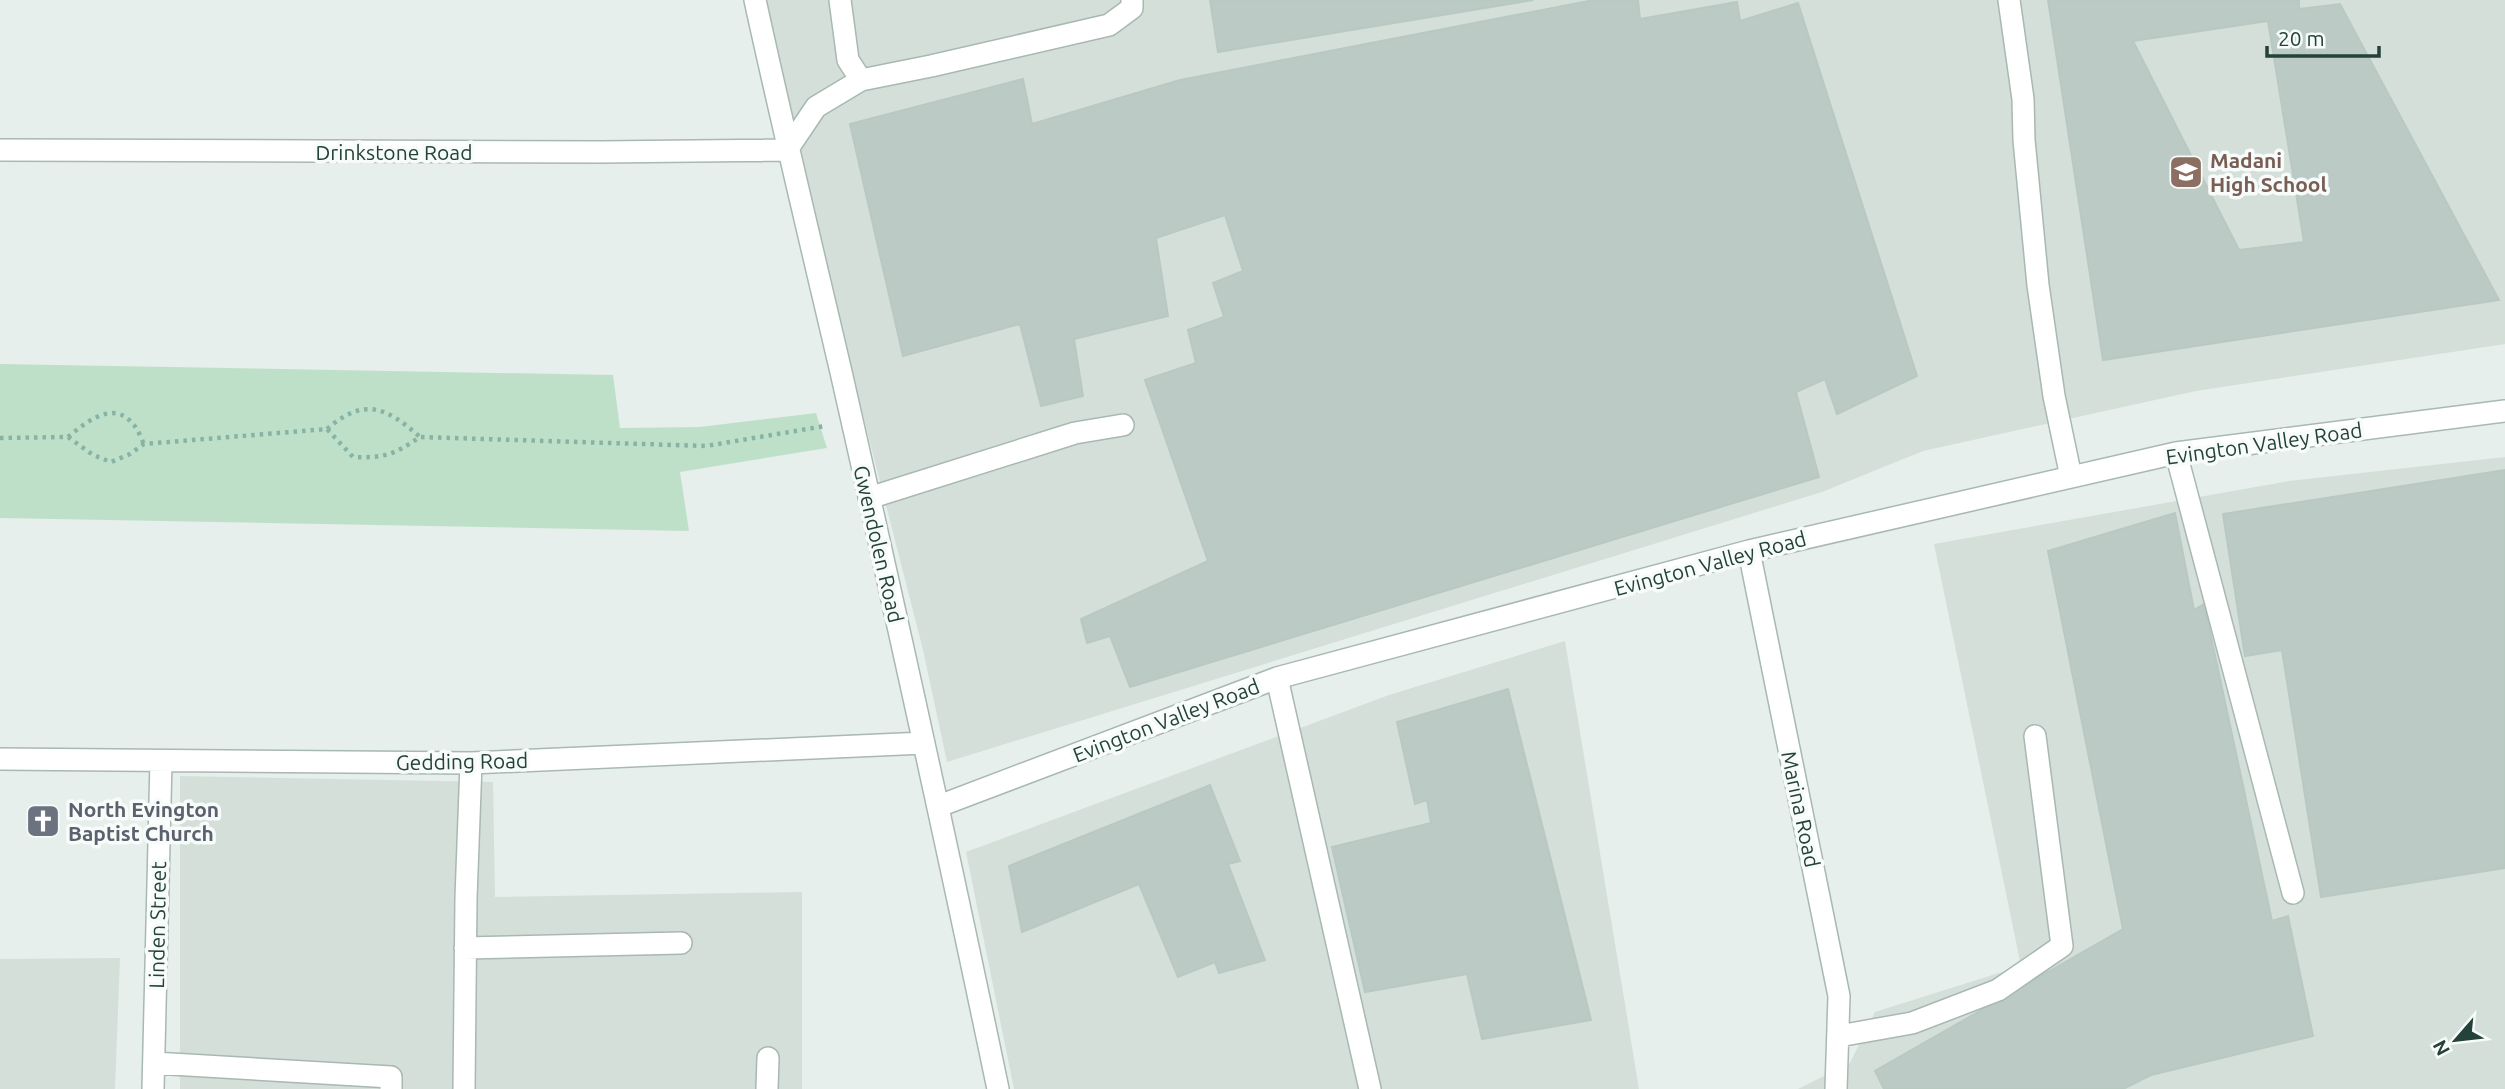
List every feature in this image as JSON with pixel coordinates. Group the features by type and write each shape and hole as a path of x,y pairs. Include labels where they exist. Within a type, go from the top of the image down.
{"street":[{"name":"Gwendolen Road","path":"755,0 787,150 939,806 998,1089"},
{"path":"840,0 848,60 860,79"},
{"path":"787,150 816,107 860,79 931,66 1109,25 1132,8 1132,0"},
{"path":"2009,0 2023,99 2024,139 2038,285 2054,396 2071,477"},
{"name":"Drinkstone Road","path":"0,150 787,150"},
{"name":"Evington Valley Road","path":"939,806 1277,678 1749,551 2176,453 2505,411"},
{"path":"869,498 1075,433 1123,425"},
{"path":"2176,453 2293,893"},
{"name":"Marina Road","path":"1749,551 1839,996 1837,1079"},
{"path":"1277,678 1370,1089"},
{"path":"1839,1036 1912,1023 1998,990 2062,946 2035,736"},
{"name":"Gedding Road","path":"0,759 471,763 924,743"},
{"name":"Linden Street","path":"153,1089 161,761"},
{"path":"464,1089 471,763"},
{"path":"465,948 681,943"},
{"path":"767,1089 768,1058"},
{"path":"154,1063 391,1077 391,1089"}],"path":[{"path":"0,438 68,437 93,455 111,462 145,444 327,429 341,417 362,410 381,409 397,417 420,437"},
{"path":"68,437 98,414 116,414 132,421 145,444"},
{"path":"327,429 353,457 381,458 420,437 706,446 852,422"}],"shaded area":[{"path":"757,0 2505,0 2505,344 2196,391 1923,451 1822,492 947,762 923,650"},
{"path":"2505,457 2505,1089 1798,1089 1850,1063 1875,1012 2021,966 1934,544 2289,481"},
{"path":"1565,641 1639,1089 1014,1089 966,852 1389,695"},
{"path":"180,776 493,782 495,897 802,892 802,1089 180,1089"},
{"path":"120,958 115,1089 0,1089 0,959"}],"green space":[{"path":"0,364 613,375 620,428 700,427 816,413 827,448 680,472 689,531 0,518"}],"building":[{"path":"1210,0 1533,0 1218,52"},
{"path":"1594,0 1638,0 1640,19 1737,2 1740,21 1798,3 1917,376 1837,414 1825,379 1796,392 1819,477 1130,687 1110,636 1087,643 1081,619 1208,561 1145,380 1196,363 1188,330 1224,317 1213,283 1243,271 1225,215 1156,238 1168,316 1074,339 1083,396 1041,406 1020,324 903,356 850,124 1023,79 1032,124 1180,80"},
{"path":"2048,0 2299,0 2299,9 2340,4 2499,300 2103,360","holes":["2268,21 2304,242 2239,250 2133,41"]},
{"path":"2505,470 2505,868 2321,897 2282,650 2245,656 2223,514"},
{"path":"2175,513 2194,610 2204,604 2272,921 2288,916 2313,1036 2151,1075 2123,1089 1884,1089 1875,1071 2123,929 2048,551"},
{"path":"1508,689 1591,1020 1482,1039 1467,974 1365,992 1332,847 1431,823 1427,800 1415,804 1397,722"},
{"path":"1210,785 1240,861 1228,864 1265,960 1219,973 1215,962 1178,977 1139,884 1022,932 1009,866"}],"place":[{"name":"Madani High School","path":"2186,172"},
{"name":"North Evington Baptist Church","path":"43,821"}]}
